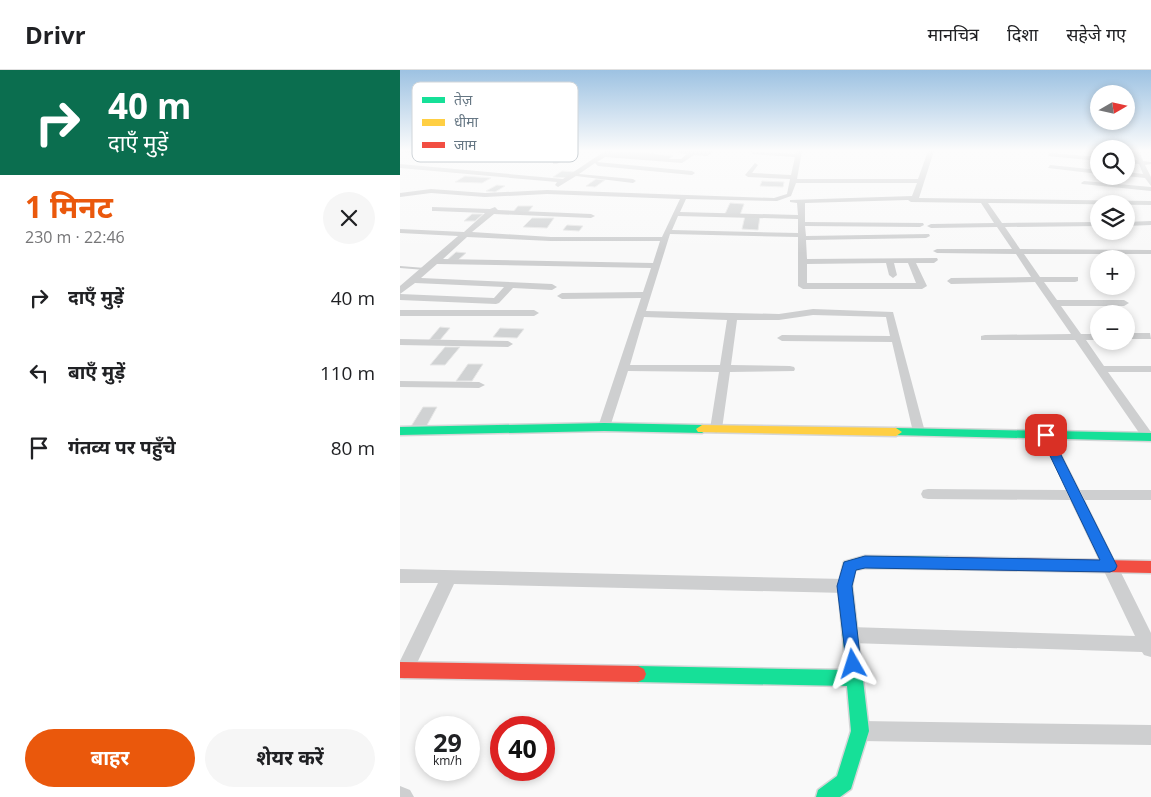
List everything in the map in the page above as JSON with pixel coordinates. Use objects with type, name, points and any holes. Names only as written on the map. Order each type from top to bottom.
[{"type":"street","points":[[547,192],[558,185]]},
{"type":"street","points":[[588,194],[601,185]]},
{"type":"street","points":[[775,200],[789,196],[792,185]]},
{"type":"street","points":[[911,200],[915,198],[920,185]]},
{"type":"street","points":[[1106,185],[1151,189]]},
{"type":"street","points":[[400,190],[411,192],[512,194],[547,192],[800,201],[982,200],[1151,203]]},
{"type":"street","points":[[400,195],[411,192]]},
{"type":"street","points":[[400,290],[512,194]]},
{"type":"street","points":[[604,427],[666,236],[684,198]]},
{"type":"street","points":[[982,200],[1149,437]]},
{"type":"street","points":[[800,201],[803,286],[922,286],[911,260]]},
{"type":"street","points":[[436,209],[591,216]]},
{"type":"street","points":[[677,214],[875,224],[920,224]]},
{"type":"street","points":[[1135,224],[1151,223]]},
{"type":"street","points":[[875,224],[879,237]]},
{"type":"street","points":[[931,226],[1090,224]]},
{"type":"street","points":[[400,231],[464,236],[550,239],[666,236],[926,236]]},
{"type":"street","points":[[802,262],[911,260],[936,255],[1018,251],[1151,252]]},
{"type":"street","points":[[435,260],[656,266]]},
{"type":"street","points":[[888,260],[893,275]]},
{"type":"street","points":[[951,281],[1075,279]]},
{"type":"street","points":[[413,280],[552,287]]},
{"type":"street","points":[[400,297],[496,301],[511,285]]},
{"type":"street","points":[[562,296],[647,295]]},
{"type":"street","points":[[1054,302],[1124,302]]},
{"type":"street","points":[[641,314],[779,317],[813,312],[890,314],[919,432]]},
{"type":"street","points":[[400,313],[534,313]]},
{"type":"street","points":[[716,429],[723,368],[732,316]]},
{"type":"street","points":[[1135,336],[1150,336]]},
{"type":"street","points":[[985,338],[1090,337]]},
{"type":"street","points":[[782,338],[896,339]]},
{"type":"street","points":[[400,342],[508,344]]},
{"type":"street","points":[[623,368],[790,369]]},
{"type":"street","points":[[1100,369],[1151,369]]},
{"type":"street","points":[[400,384],[479,385]]},
{"type":"street","points":[[400,431],[604,427],[1149,437]]},
{"type":"street","points":[[850,635],[1149,648],[1046,435]]},
{"type":"street","points":[[928,494],[1151,495]]},
{"type":"street","points":[[825,797],[844,782],[860,731],[845,586],[849,566],[865,562],[1151,567]]},
{"type":"street","points":[[400,576],[845,586]]},
{"type":"street","points":[[449,577],[403,670],[855,678]]},
{"type":"street","points":[[860,731],[1151,735]]},
{"type":"lane","points":[[400,267],[425,269]]},
{"type":"building","points":[[497,185],[505,186],[495,192],[486,191]]},
{"type":"building","points":[[588,185],[598,185],[595,187],[586,186]]},
{"type":"building","points":[[760,185],[783,185],[783,187]]},
{"type":"building","points":[[730,203],[744,204],[740,215],[725,214]]},
{"type":"building","points":[[518,206],[533,206],[528,212],[513,212]]},
{"type":"building","points":[[472,214],[483,214],[475,221],[464,221]]},
{"type":"building","points":[[745,216],[760,216],[758,230],[742,229]]},
{"type":"building","points":[[532,218],[554,218],[547,228],[523,227]]},
{"type":"building","points":[[567,225],[583,226],[579,231],[563,230]]},
{"type":"building","points":[[456,252],[466,253],[458,260],[447,260]]},
{"type":"building","points":[[440,327],[450,328],[440,340],[429,340]]},
{"type":"building","points":[[500,328],[524,329],[517,338],[493,337]]},
{"type":"building","points":[[445,347],[460,347],[445,365],[430,365]]},
{"type":"building","points":[[468,364],[483,364],[472,381],[456,381]]},
{"type":"building","points":[[423,407],[437,407],[426,427],[410,428]]},
{"type":"traffic: fast","points":[[400,431],[604,427],[702,429]]},
{"type":"traffic: fast","points":[[896,432],[1151,437]]},
{"type":"traffic: fast","points":[[825,797],[844,782],[860,731],[845,586],[849,566],[865,562],[947,563]]},
{"type":"traffic: fast","points":[[638,674],[855,678]]},
{"type":"traffic: slow","points":[[702,429],[896,432]]},
{"type":"traffic: jam","points":[[947,563],[1151,567]]},
{"type":"traffic: jam","points":[[400,670],[638,674]]},
{"type":"route","points":[[853,664],[845,586],[849,566],[865,562],[1110,566],[1046,435]]}]
